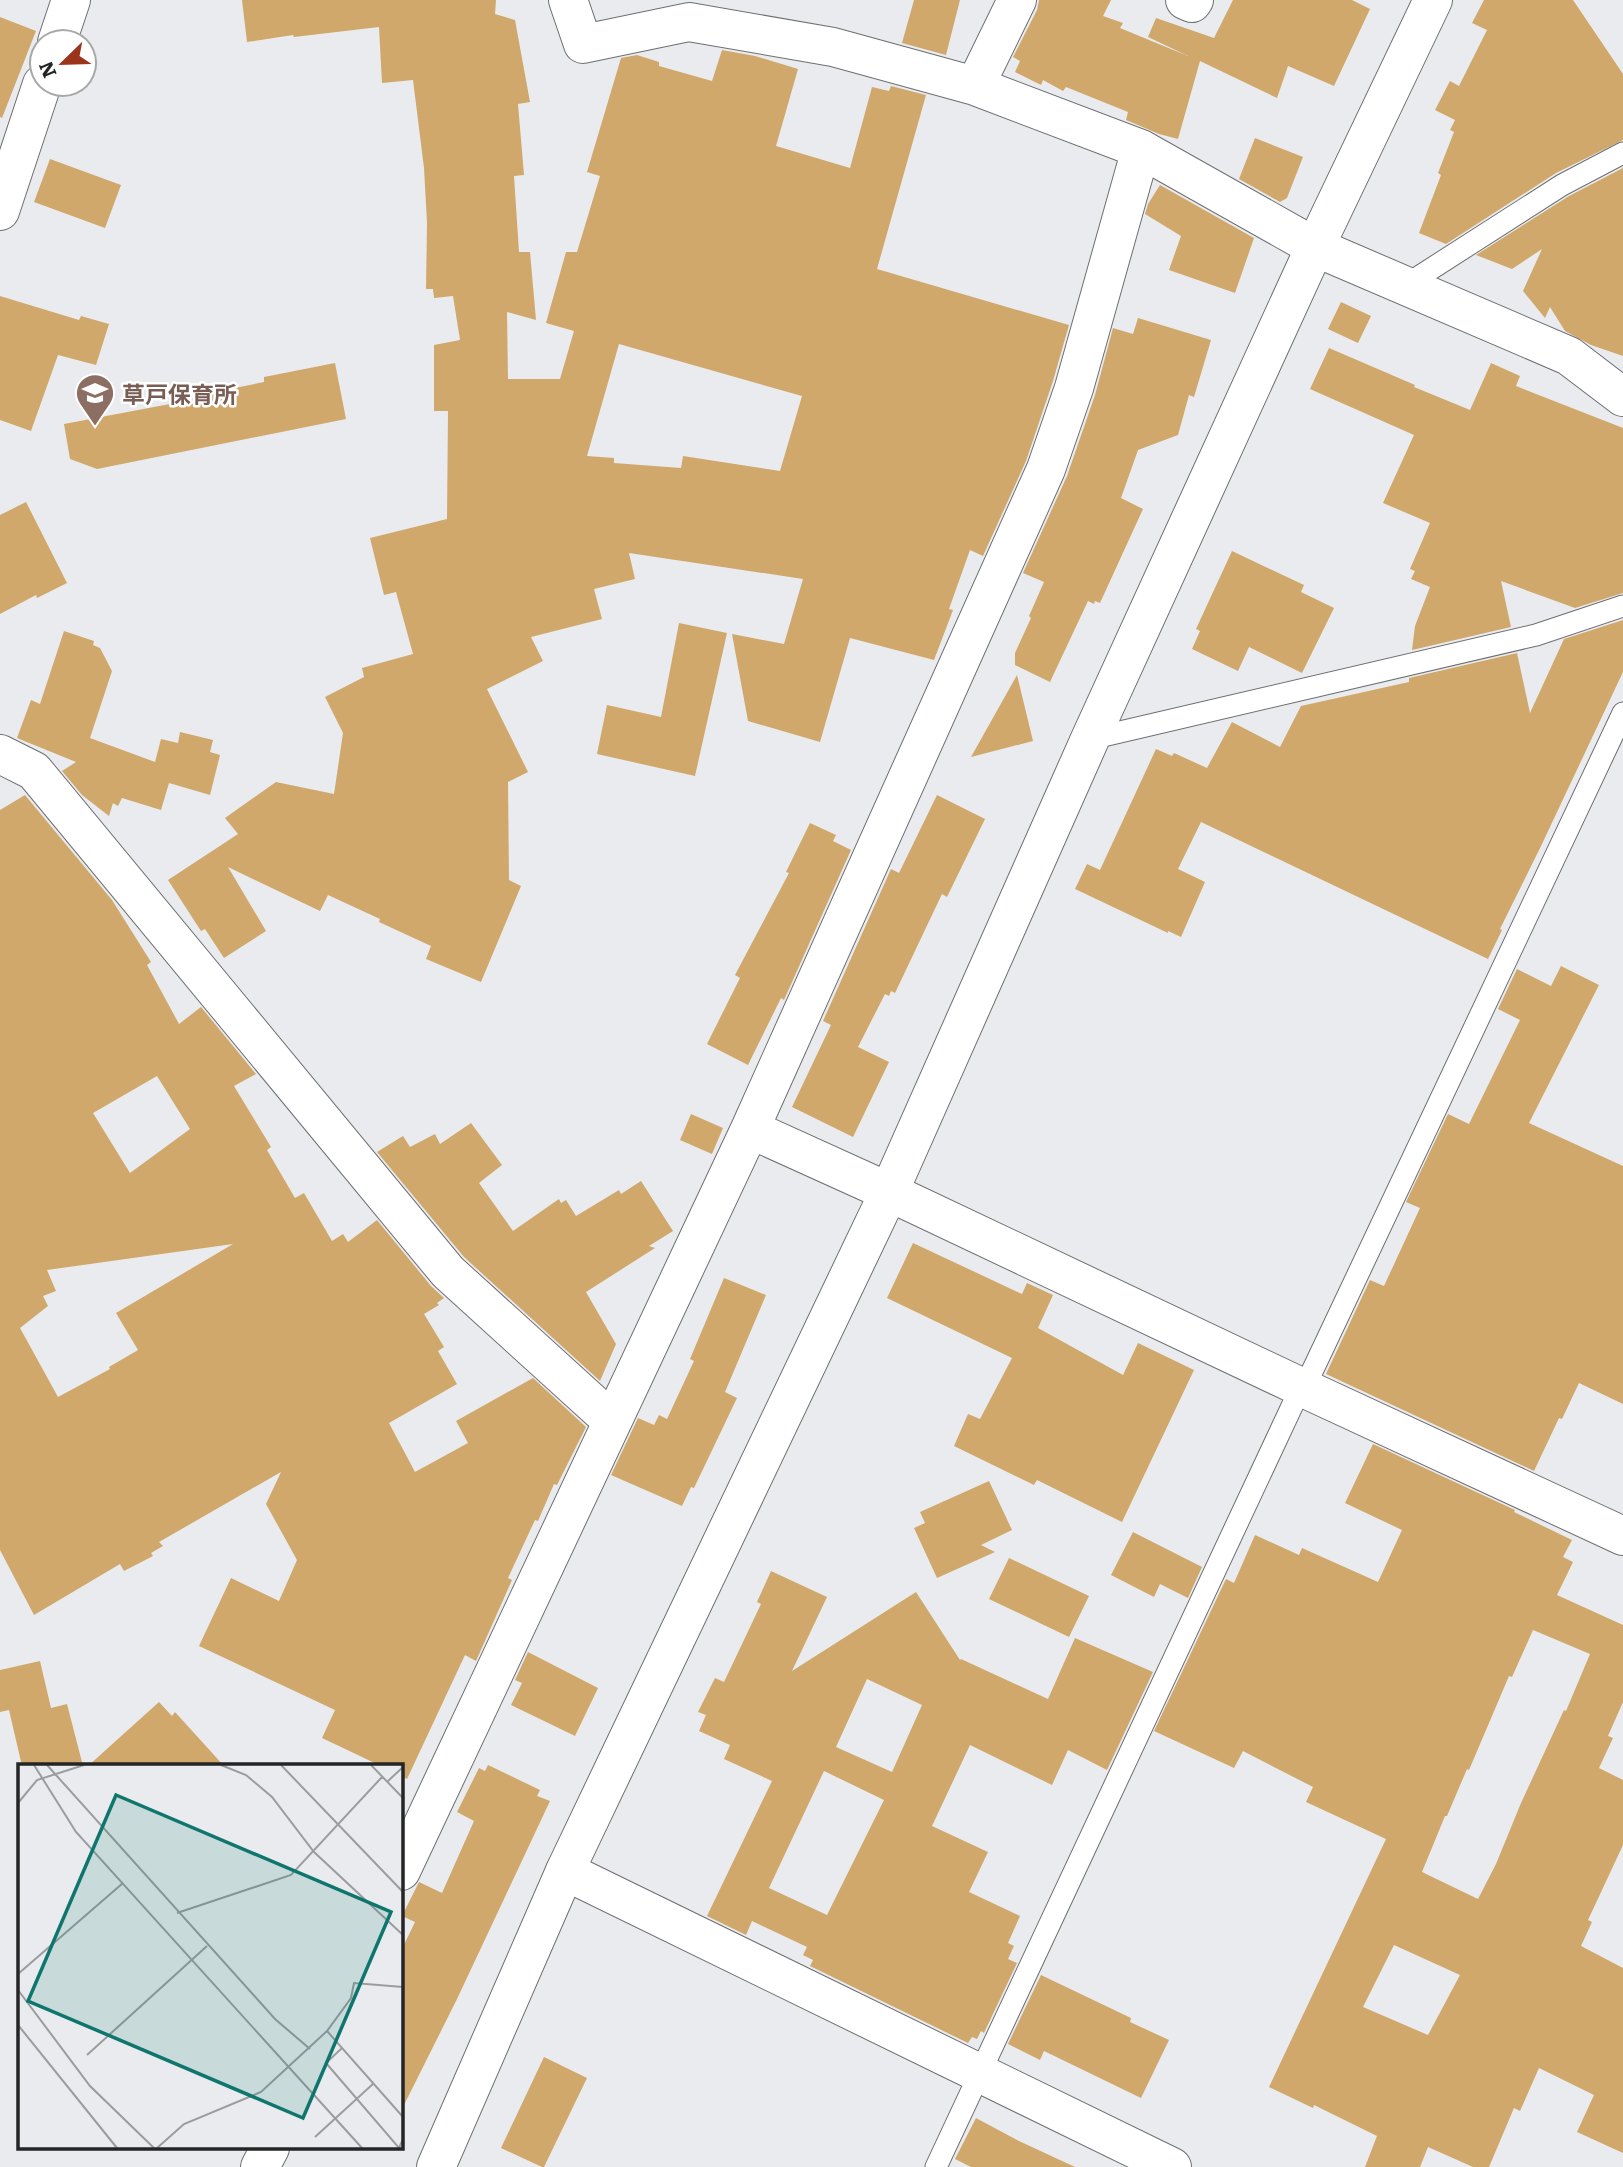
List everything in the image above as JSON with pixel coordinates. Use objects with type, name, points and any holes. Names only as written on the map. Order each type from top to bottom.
[{"type":"street","points":[[62,28],[71,0]]},
{"type":"street","points":[[568,0],[583,44],[689,22],[833,47],[975,86],[1141,149],[1315,247],[1569,356],[1623,397]]},
{"type":"street","points":[[975,86],[1017,0]]},
{"type":"street","points":[[1185,0],[1192,3],[1194,0]]},
{"type":"street","points":[[436,2167],[565,1871],[889,1192],[1090,739],[1315,247],[1433,0]]},
{"type":"street","points":[[0,211],[38,98]]},
{"type":"street","points":[[402,1869],[750,1129],[1046,469],[1074,388],[1141,149]]},
{"type":"street","points":[[0,754],[34,771],[448,1272],[612,1421]]},
{"type":"street","points":[[750,1129],[1623,1536]]},
{"type":"street","points":[[565,1871],[1172,2167]]},
{"type":"street","points":[[260,2167],[269,2150]]},
{"type":"lane","points":[[1406,285],[1562,185],[1623,153]]},
{"type":"lane","points":[[1090,739],[1536,635],[1623,606]]},
{"type":"lane","points":[[936,2167],[1301,1387],[1308,1380],[1623,713]]},
{"type":"building","points":[[242,0],[496,0],[495,14],[515,20],[530,102],[518,104],[524,175],[514,176],[519,252],[530,252],[536,320],[507,312],[508,379],[560,379],[574,331],[546,323],[566,252],[577,252],[600,176],[587,172],[621,58],[637,55],[659,62],[659,66],[712,81],[722,50],[755,56],[798,69],[776,146],[850,168],[872,87],[889,91],[891,86],[926,95],[877,269],[1069,325],[1026,461],[983,556],[970,550],[949,609],[953,610],[934,660],[850,638],[820,742],[748,721],[732,634],[784,644],[803,579],[629,553],[635,579],[594,589],[602,619],[531,637],[543,661],[487,689],[528,772],[508,782],[509,880],[521,886],[481,982],[426,959],[431,946],[328,895],[320,911],[228,867],[266,931],[224,958],[205,929],[201,931],[168,880],[238,834],[225,818],[276,782],[334,794],[343,733],[325,697],[364,677],[362,668],[413,654],[396,592],[384,595],[370,538],[447,519],[448,411],[434,411],[434,345],[460,340],[453,296],[434,298],[433,289],[426,289],[424,168],[413,80],[382,83],[379,27],[247,42]],"holes":[[[619,344],[802,396],[780,471],[683,456],[681,468],[614,463],[614,458],[587,456]]]},
{"type":"building","points":[[914,0],[960,0],[946,55],[902,43]]},
{"type":"building","points":[[1039,0],[1111,0],[1103,16],[1123,23],[1120,28],[1188,56],[1148,37],[1156,18],[1214,38],[1233,0],[1352,0],[1370,9],[1334,86],[1288,66],[1277,98],[1200,61],[1178,139],[1126,120],[1128,112],[1066,87],[1063,91],[1043,80],[1041,85],[1015,72],[1020,61],[1013,57],[1037,10]]},
{"type":"building","points":[[1484,0],[1573,0],[1623,74],[1623,140],[1556,173],[1446,244],[1419,233],[1454,132],[1450,130],[1455,120],[1435,110],[1450,81],[1459,86],[1487,30],[1472,23]]},
{"type":"building","points":[[0,17],[28,28],[28,51],[2,118]]},
{"type":"building","points":[[1255,138],[1303,157],[1287,198],[1280,202],[1239,179]]},
{"type":"building","points":[[50,159],[121,185],[105,228],[34,202]]},
{"type":"building","points":[[1623,168],[1623,356],[1591,345],[1565,331],[1550,307],[1545,318],[1523,291],[1542,249],[1512,269],[1476,255],[1569,196]]},
{"type":"building","points":[[1160,185],[1254,238],[1235,293],[1169,270],[1181,236],[1145,214]]},
{"type":"building","points":[[0,296],[79,320],[81,316],[109,324],[96,365],[58,355],[31,431],[0,420]]},
{"type":"building","points":[[1341,302],[1371,316],[1358,343],[1328,329]]},
{"type":"building","points":[[1138,318],[1211,340],[1194,397],[1189,395],[1178,435],[1138,450],[1121,498],[1143,509],[1100,603],[1088,601],[1050,682],[1015,665],[1015,653],[1044,582],[1023,573],[1067,476],[1095,395],[1113,328],[1133,334]]},
{"type":"building","points":[[1329,348],[1470,410],[1491,363],[1520,376],[1516,386],[1623,428],[1623,593],[1575,608],[1501,581],[1511,627],[1412,650],[1415,626],[1430,587],[1411,579],[1415,571],[1410,569],[1430,523],[1383,503],[1414,435],[1310,389]]},
{"type":"building","points":[[335,363],[346,419],[97,469],[70,459],[64,424],[207,397],[200,395],[264,382],[264,377]]},
{"type":"building","points":[[26,502],[67,583],[37,598],[36,595],[0,614],[0,515]]},
{"type":"building","points":[[1232,551],[1304,585],[1301,592],[1334,608],[1302,673],[1249,647],[1238,671],[1192,649],[1200,631],[1196,629]]},
{"type":"building","points":[[1623,620],[1623,672],[1488,959],[1201,822],[1178,869],[1205,882],[1181,937],[1075,889],[1087,864],[1100,870],[1156,749],[1172,756],[1174,753],[1207,768],[1232,722],[1280,747],[1301,706],[1409,682],[1409,678],[1517,653],[1530,713],[1564,639]]},
{"type":"building","points":[[679,623],[727,633],[695,776],[597,754],[607,705],[661,717]]},
{"type":"building","points":[[64,631],[94,641],[93,645],[100,648],[112,671],[90,738],[155,762],[161,739],[178,743],[180,732],[213,740],[210,752],[220,755],[210,795],[169,783],[161,810],[122,798],[118,806],[113,803],[109,816],[82,795],[62,771],[76,762],[17,738],[31,700],[40,704]]},
{"type":"building","points":[[1017,675],[1033,741],[971,757]]},
{"type":"building","points":[[25,795],[112,900],[151,962],[147,965],[179,1024],[201,1007],[256,1074],[234,1086],[271,1147],[267,1150],[295,1198],[304,1193],[332,1241],[343,1234],[348,1242],[377,1220],[444,1298],[437,1303],[439,1305],[424,1314],[444,1347],[438,1351],[457,1384],[389,1423],[415,1472],[468,1443],[456,1421],[533,1378],[586,1427],[557,1485],[554,1484],[538,1521],[535,1520],[508,1578],[512,1580],[476,1661],[465,1655],[407,1779],[402,1776],[402,1764],[377,1764],[322,1738],[335,1710],[199,1646],[231,1578],[279,1601],[297,1560],[266,1504],[281,1472],[159,1542],[163,1546],[151,1553],[153,1556],[124,1571],[120,1564],[34,1615],[0,1550],[0,810]],"holes":[[[157,1076],[190,1129],[130,1173],[93,1113]],[[233,1244],[116,1313],[138,1350],[109,1367],[110,1369],[58,1397],[20,1328],[48,1306],[43,1296],[56,1291],[47,1270]]]},
{"type":"building","points":[[937,795],[985,819],[947,897],[942,894],[895,993],[891,991],[889,996],[885,994],[858,1047],[889,1062],[853,1137],[792,1107],[831,1025],[823,1021],[891,869],[899,873]]},
{"type":"building","points":[[810,823],[836,835],[833,841],[851,850],[784,1000],[781,998],[748,1065],[707,1044],[740,978],[735,975],[789,873],[786,872]]},
{"type":"building","points":[[1561,966],[1599,985],[1529,1123],[1623,1166],[1623,1404],[1579,1383],[1534,1471],[1326,1374],[1370,1280],[1384,1286],[1420,1208],[1406,1202],[1448,1114],[1469,1124],[1520,1020],[1498,1009],[1517,969],[1551,986]]},
{"type":"building","points":[[691,1114],[723,1128],[712,1154],[680,1140]]},
{"type":"building","points":[[471,1123],[502,1165],[479,1183],[513,1231],[559,1199],[561,1203],[566,1200],[576,1216],[619,1190],[621,1194],[641,1181],[673,1231],[649,1246],[655,1248],[586,1292],[616,1344],[600,1381],[464,1257],[377,1152],[403,1136],[410,1147],[435,1134],[440,1144]]},
{"type":"building","points":[[913,1243],[1022,1294],[1027,1283],[1053,1295],[1038,1328],[1123,1375],[1138,1343],[1194,1370],[1122,1522],[1037,1480],[1034,1485],[954,1446],[968,1414],[980,1419],[1012,1358],[887,1298]]},
{"type":"building","points":[[724,1278],[766,1295],[725,1392],[737,1398],[694,1488],[691,1487],[682,1506],[611,1475],[638,1418],[654,1425],[659,1415],[667,1419],[694,1361],[690,1359]]},
{"type":"building","points":[[1373,1444],[1515,1510],[1514,1512],[1572,1540],[1563,1557],[1573,1562],[1557,1595],[1623,1625],[1623,1702],[1608,1736],[1613,1738],[1599,1768],[1623,1780],[1623,1845],[1588,1920],[1592,1922],[1581,1946],[1623,1968],[1623,2153],[1577,2132],[1594,2095],[1539,2068],[1520,2111],[1514,2108],[1489,2167],[1473,2167],[1428,2147],[1420,2167],[1365,2167],[1377,2136],[1314,2105],[1313,2108],[1269,2087],[1386,1839],[1306,1802],[1313,1787],[1243,1751],[1234,1768],[1154,1731],[1226,1579],[1234,1583],[1255,1535],[1299,1555],[1302,1548],[1378,1582],[1402,1530],[1345,1503]],"holes":[[[1533,1630],[1590,1654],[1478,1899],[1422,1872],[1509,1676],[1512,1677]],[[1394,1945],[1460,1975],[1428,2035],[1363,2007]]]},
{"type":"building","points":[[989,1481],[1012,1530],[981,1545],[995,1552],[937,1578],[914,1528],[925,1523],[920,1512]]},
{"type":"building","points":[[1133,1532],[1202,1567],[1188,1598],[1160,1584],[1154,1597],[1111,1575]]},
{"type":"building","points":[[1009,1558],[1089,1596],[1069,1637],[989,1599]]},
{"type":"building","points":[[771,1571],[827,1597],[792,1671],[916,1592],[960,1660],[1048,1699],[1075,1638],[1153,1672],[1107,1770],[1068,1750],[1052,1785],[970,1745],[932,1826],[988,1852],[969,1892],[1020,1916],[1008,1943],[1014,1946],[1008,1959],[1017,1963],[984,2033],[981,2031],[977,2039],[972,2037],[968,2043],[810,1966],[813,1960],[803,1955],[807,1947],[752,1921],[746,1935],[707,1916],[772,1781],[724,1759],[730,1745],[699,1731],[706,1715],[698,1712],[715,1678],[724,1682],[761,1604],[757,1602]],"holes":[[[867,1679],[922,1705],[892,1772],[836,1747]],[[824,1771],[884,1800],[827,1915],[769,1888]]]},
{"type":"building","points":[[528,1652],[598,1688],[575,1736],[511,1705],[522,1683],[515,1680]]},
{"type":"building","points":[[40,1661],[51,1708],[67,1704],[82,1764],[22,1764],[9,1710],[0,1712],[0,1670]]},
{"type":"building","points":[[159,1702],[172,1716],[175,1712],[222,1764],[90,1764]]},
{"type":"building","points":[[488,1765],[540,1790],[537,1796],[550,1801],[402,2109],[402,1949],[415,1922],[402,1916],[419,1882],[442,1893],[474,1821],[457,1812],[479,1768],[485,1771]]},
{"type":"building","points":[[1041,1975],[1131,2018],[1130,2022],[1169,2040],[1141,2098],[1044,2051],[1040,2060],[1008,2044]]},
{"type":"building","points":[[544,2057],[587,2078],[542,2167],[501,2148]]},
{"type":"building","points":[[976,2118],[1075,2167],[971,2167],[955,2159]]},
{"type":"place","name":"草戸保育所","points":[[95,427]]}]
